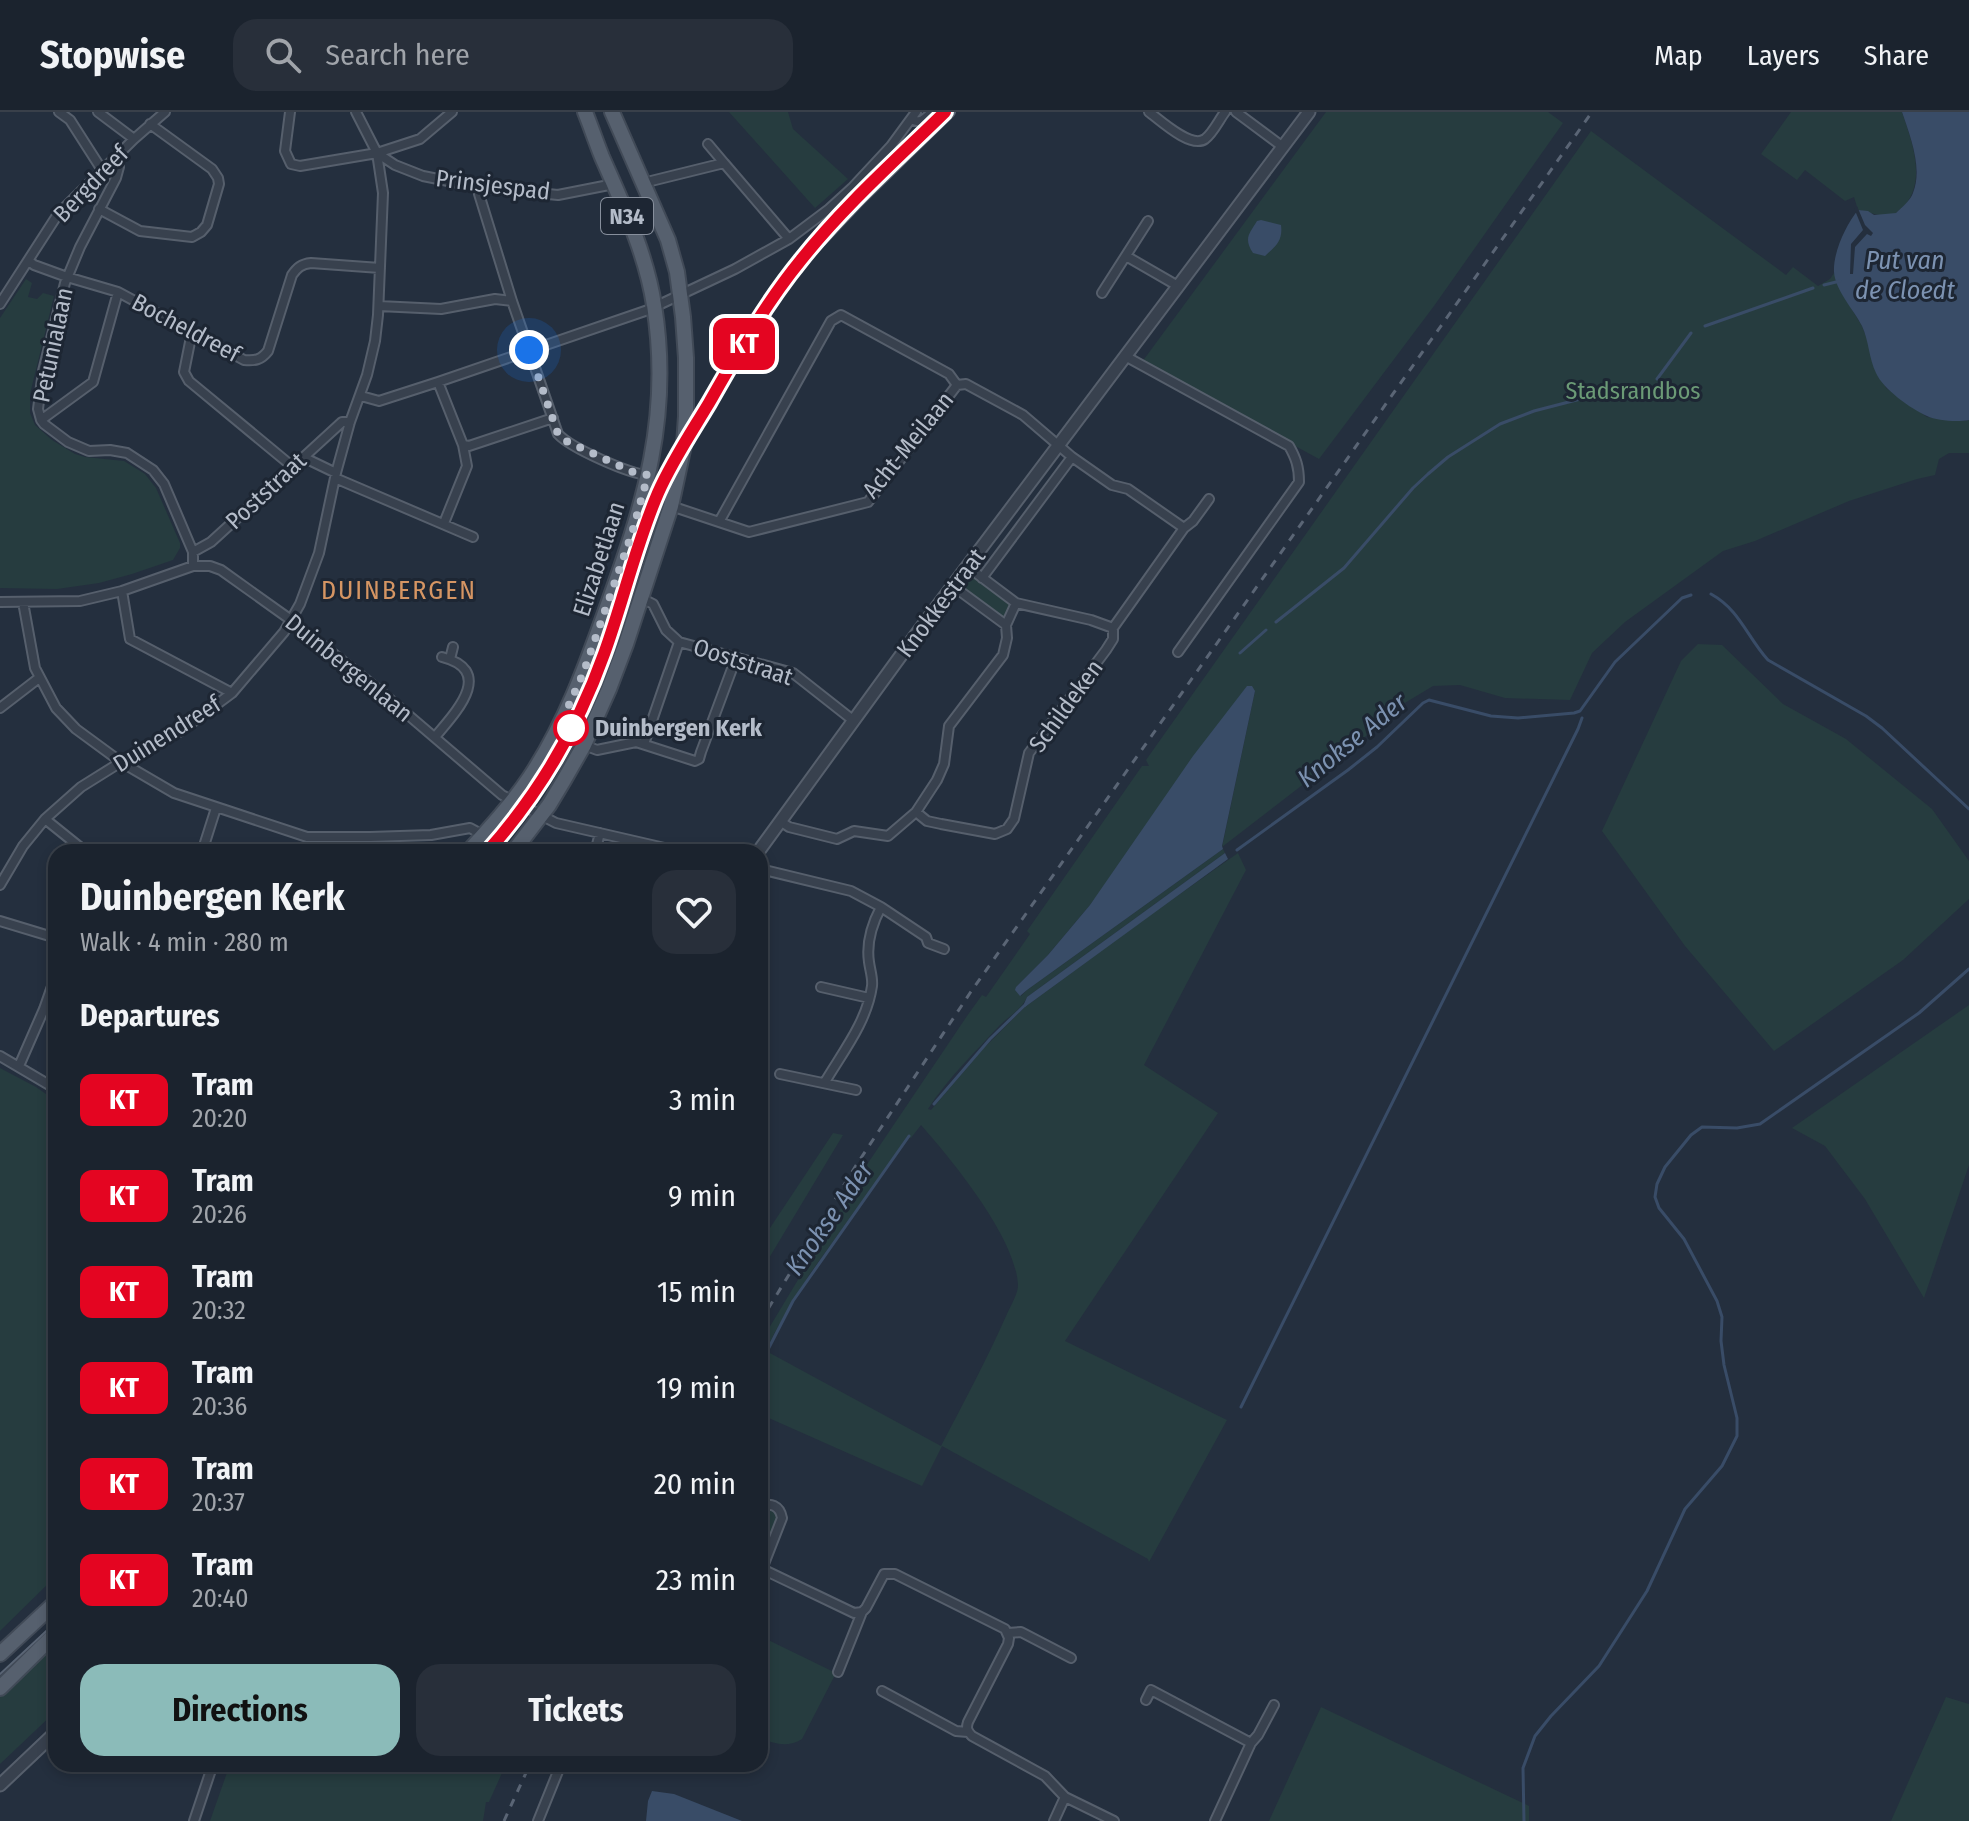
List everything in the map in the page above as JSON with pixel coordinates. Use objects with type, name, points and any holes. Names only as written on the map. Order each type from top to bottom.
[{"type":"main road","name":"Elizabetlaan","points":[[475,844],[530,777],[569,708],[632,533],[657,429],[659,355],[655,307],[642,255],[585,112]]},
{"type":"main road","name":"N34","points":[[519,844],[542,815],[584,745],[609,689],[679,477],[686,416],[681,295],[672,251],[612,112]]},
{"type":"main road","points":[[0,1654],[48,1609]]},
{"type":"main road","points":[[0,1688],[48,1641]]},
{"type":"street","points":[[98,112],[134,139]]},
{"type":"street","name":"Bergdreef","points":[[0,304],[58,214],[165,112]]},
{"type":"street","points":[[290,112],[285,151],[291,164],[300,166],[377,153],[420,139],[452,112]]},
{"type":"street","name":"Duinendreef","points":[[0,885],[23,846],[45,819],[81,787],[181,731],[232,693],[291,620],[300,604],[319,553],[350,422],[361,396],[375,341],[379,306],[383,193],[377,153],[356,112]]},
{"type":"street","points":[[913,116],[915,122],[920,122],[932,112]]},
{"type":"street","points":[[821,241],[950,112]]},
{"type":"street","points":[[1149,112],[1186,139],[1195,142],[1203,141],[1208,136],[1225,112]]},
{"type":"street","points":[[1236,112],[1283,147]]},
{"type":"street","name":"Knokkestraat","points":[[764,844],[1057,446],[1309,112]]},
{"type":"street","points":[[63,113],[102,170]]},
{"type":"street","points":[[361,396],[379,401],[438,382],[655,307],[735,269],[789,239],[829,209],[875,164],[913,116]]},
{"type":"street","points":[[99,209],[140,231],[192,237],[207,225],[218,178],[212,169],[150,124]]},
{"type":"street","points":[[708,144],[789,239]]},
{"type":"street","name":"Prinsjespad","points":[[377,153],[395,165],[423,176],[478,187],[558,195],[614,184]]},
{"type":"street","name":"Petunialaan","points":[[115,159],[119,167],[116,178],[67,277],[43,371],[38,409],[41,420],[68,442],[89,451],[127,453],[147,464],[164,484],[193,552]]},
{"type":"street","points":[[643,183],[724,163]]},
{"type":"street","points":[[478,187],[512,301],[558,434],[564,440],[633,472],[648,475]]},
{"type":"street","points":[[829,209],[842,220]]},
{"type":"street","points":[[1102,293],[1148,221]]},
{"type":"street","points":[[1126,256],[1178,286]]},
{"type":"street","name":"Bocheldreef","points":[[29,261],[67,277],[118,292],[244,360],[255,361],[268,351],[292,275],[297,269],[311,263],[380,268]]},
{"type":"street","points":[[41,420],[93,382],[118,292]]},
{"type":"street","points":[[379,306],[441,309],[495,299],[512,301]]},
{"type":"street","name":"Acht-Meilaan","points":[[719,522],[836,316],[844,316],[949,374],[957,385]]},
{"type":"street","points":[[192,332],[184,372],[189,381],[293,467]]},
{"type":"street","points":[[1125,356],[1289,446],[1299,468],[1299,482],[1178,652]]},
{"type":"street","points":[[438,382],[463,445],[467,466],[444,523]]},
{"type":"street","name":"Acht-Meilaan","points":[[671,506],[749,532],[868,502],[957,385],[966,384],[1023,415],[1057,446]]},
{"type":"street","points":[[463,445],[469,446],[553,418]]},
{"type":"street","name":"Poststraat","points":[[193,552],[211,542],[342,422],[350,422]]},
{"type":"street","points":[[1057,446],[1112,485],[1128,489],[1184,528]]},
{"type":"street","points":[[305,456],[336,475],[473,537]]},
{"type":"street","name":"Knokkestraat","points":[[982,578],[1072,457]]},
{"type":"street","name":"Schildeken","points":[[916,812],[927,821],[941,824],[995,834],[1007,829],[1014,819],[1029,753],[1106,650],[1113,639],[1113,628],[1184,528],[1209,499]]},
{"type":"street","points":[[0,602],[80,601],[122,591],[193,566],[193,552]]},
{"type":"street","name":"Duinbergenlaan","points":[[193,566],[210,566],[221,570],[291,620],[502,795],[556,823],[647,844]]},
{"type":"street","name":"Schildeken","points":[[968,567],[1016,603],[1113,628]]},
{"type":"street","points":[[953,586],[1006,625]]},
{"type":"street","points":[[122,591],[130,639],[232,693]]},
{"type":"street","name":"Ooststraat","points":[[641,598],[653,604],[666,630],[679,642],[793,673],[854,721]]},
{"type":"street","points":[[23,602],[39,678],[56,708],[76,729],[121,762],[174,793],[307,837],[431,835],[470,828],[483,835]]},
{"type":"street","points":[[780,821],[789,827],[837,839],[854,831],[888,836],[916,812],[944,764],[949,726],[1003,655],[1006,625],[1016,603]]},
{"type":"street","points":[[644,744],[679,642]]},
{"type":"street","points":[[435,737],[469,690],[467,673],[446,658],[453,647]]},
{"type":"street","points":[[584,745],[597,750],[636,742],[695,761],[699,759],[736,658]]},
{"type":"street","points":[[0,708],[39,678]]},
{"type":"street","points":[[205,844],[216,808]]},
{"type":"street","points":[[45,819],[76,844]]},
{"type":"street","points":[[597,844],[600,833]]},
{"type":"street","points":[[768,871],[851,891],[926,937],[928,943],[944,949]]},
{"type":"street","points":[[825,1082],[861,1022],[869,998],[873,983],[868,957],[869,938],[881,907]]},
{"type":"street","points":[[0,921],[48,936]]},
{"type":"street","points":[[821,987],[869,998]]},
{"type":"street","points":[[19,1066],[48,998]]},
{"type":"street","points":[[0,1056],[48,1084]]},
{"type":"street","points":[[780,1074],[856,1090]]},
{"type":"street","points":[[768,1504],[776,1506],[782,1518],[768,1551]]},
{"type":"street","points":[[768,1571],[849,1611],[862,1612]]},
{"type":"street","points":[[838,1672],[862,1612],[884,1574],[895,1574],[1008,1633],[1021,1632],[1071,1658]]},
{"type":"street","points":[[1008,1633],[1008,1644],[968,1722],[968,1732],[1045,1776],[1065,1797],[1098,1818],[1114,1821]]},
{"type":"street","points":[[1146,1700],[1151,1690],[1251,1743]]},
{"type":"street","points":[[882,1691],[956,1731],[968,1732]]},
{"type":"street","points":[[1215,1821],[1251,1743],[1274,1705]]},
{"type":"street","points":[[0,1785],[48,1740]]},
{"type":"street","points":[[194,1821],[210,1772]]},
{"type":"street","points":[[538,1821],[558,1772]]},
{"type":"street","points":[[1054,1821],[1065,1797]]},
{"type":"green space","points":[[729,112],[788,112],[793,129],[848,179],[815,208]]},
{"type":"green space","points":[[1326,112],[1548,112],[1563,123],[1434,306],[1319,459],[1142,362]]},
{"type":"green space","points":[[1791,112],[1902,112],[1913,146],[1916,171],[1912,195],[1905,205],[1896,213],[1886,215],[1858,210],[1854,197],[1845,201],[1805,170],[1797,180],[1761,154]]},
{"type":"green space","name":"Stadsrandbos","points":[[1591,131],[1786,275],[1793,267],[1818,286],[1834,273],[1862,326],[1886,388],[1927,417],[1969,420],[1969,453],[1949,453],[1939,459],[1935,475],[1849,501],[1755,541],[1723,551],[1625,622],[1592,653],[1570,700],[1505,698],[1460,685],[1433,686],[1403,704],[1222,847],[1255,691],[1090,905],[1016,987],[1021,996],[1223,849],[1225,853],[1027,997],[1019,1009],[962,1066],[928,1109],[931,1110],[983,1049],[1025,1007],[1238,853],[1246,870],[1144,1065],[1218,1113],[1065,1341],[1227,1420],[1149,1562],[942,1446],[922,1486],[768,1418],[768,1352],[941,1446],[1014,1300],[1018,1285],[1015,1266],[995,1223],[965,1179],[921,1125],[911,1138],[908,1137],[809,1275],[768,1346],[768,1330],[870,1160],[967,1016],[982,995],[986,997],[1030,934],[1027,931],[1142,766],[1149,766],[1146,760]]},
{"type":"green space","points":[[26,279],[32,283],[28,297],[37,299],[43,293],[54,296],[30,394],[30,413],[35,425],[75,454],[124,461],[145,474],[156,488],[180,543],[173,560],[99,583],[57,589],[0,588],[0,318]]},
{"type":"green space","points":[[968,576],[1010,604],[1003,617],[963,589],[962,583]]},
{"type":"green space","points":[[1698,644],[1722,645],[1783,704],[1846,739],[1932,809],[1969,861],[1969,899],[1903,960],[1774,1051],[1685,946],[1602,831],[1681,661]]},
{"type":"green space","points":[[1969,1005],[1969,1165],[1924,1298],[1865,1199],[1825,1146],[1792,1128]]},
{"type":"green space","points":[[0,1068],[48,1095],[48,1584],[0,1631]]},
{"type":"green space","points":[[833,1133],[843,1135],[768,1260],[768,1231]]},
{"type":"green space","points":[[768,1510],[776,1512],[777,1520],[768,1540]]},
{"type":"green space","points":[[768,1640],[836,1673],[802,1739],[786,1744],[768,1740]]},
{"type":"green space","points":[[48,1650],[48,1719],[0,1764],[0,1695]]},
{"type":"green space","points":[[1946,1697],[1969,1704],[1969,1821],[1891,1821]]},
{"type":"green space","points":[[1321,1707],[1529,1806],[1529,1821],[1269,1821]]},
{"type":"green space","points":[[227,1772],[502,1772],[489,1802],[486,1802],[483,1821],[210,1821]]},
{"type":"water","name":"Put van de Cloedt","points":[[1902,112],[1969,112],[1969,420],[1948,421],[1927,416],[1891,392],[1874,368],[1862,326],[1835,279],[1834,264],[1838,248],[1858,210],[1874,215],[1896,213],[1913,193],[1916,163]]},
{"type":"water","points":[[1261,220],[1281,225],[1280,239],[1265,256],[1253,253],[1248,243],[1250,232]]},
{"type":"water","points":[[1247,686],[1252,686],[1255,691],[1223,849],[1020,996],[1016,987],[1090,905],[1193,756]]},
{"type":"water","points":[[1225,853],[1228,859],[1025,1007],[1027,997]]},
{"type":"water","points":[[652,1791],[674,1794],[742,1821],[646,1821]]},
{"type":"pier","points":[[1857,206],[1865,225],[1873,233],[1871,236],[1867,234],[1855,247],[1853,274],[1850,274],[1851,244],[1863,230],[1854,208]]},
{"type":"waterway","points":[[1824,285],[1840,281]]},
{"type":"waterway","points":[[1705,326],[1813,288]]},
{"type":"waterway","points":[[1657,379],[1691,333]]},
{"type":"waterway","points":[[1276,622],[1344,568],[1428,474],[1448,457],[1500,424],[1534,411],[1592,396],[1644,400],[1650,390]]},
{"type":"waterway","name":"Knokse Ader","points":[[1711,594],[1736,616],[1768,660],[1866,716],[1969,809]]},
{"type":"waterway","name":"Knokse Ader","points":[[1237,850],[1348,770],[1429,700],[1491,716],[1518,718],[1580,711],[1615,662],[1682,598],[1691,595]]},
{"type":"waterway","points":[[1240,653],[1266,630]]},
{"type":"waterway","points":[[1241,1407],[1582,718]]},
{"type":"waterway","points":[[1524,1821],[1523,1768],[1535,1736],[1599,1666],[1647,1591],[1685,1509],[1722,1466],[1737,1436],[1737,1418],[1724,1365],[1722,1317],[1717,1301],[1684,1239],[1659,1208],[1655,1197],[1665,1167],[1691,1135],[1702,1127],[1737,1128],[1760,1124],[1919,1013],[1969,969]]},
{"type":"waterway","name":"Knokse Ader","points":[[934,1104],[990,1039],[1026,1004]]},
{"type":"waterway","name":"Knokse Ader","points":[[768,1349],[793,1301],[909,1136]]},
{"type":"tram line","name":"KT","points":[[494,844],[533,794],[580,712],[604,654],[656,497],[771,300],[819,238],[945,112]]},
{"type":"tram line","points":[[502,844],[543,791],[582,724],[602,677],[670,484],[765,322],[796,277],[842,223],[955,112]]},
{"type":"tram line","points":[[0,1674],[48,1629]]},
{"type":"railway","points":[[768,1309],[855,1167],[970,993],[1592,112]]},
{"type":"railway","points":[[504,1821],[526,1772]]},
{"type":"place","name":"Duinbergen Kerk","points":[[571,728]]},
{"type":"district","name":"DUINBERGEN","points":[[399,590]]},
{"type":"route","points":[[529,350],[558,434],[574,446],[633,472],[648,475],[611,596],[583,674],[559,727],[571,728]]}]
